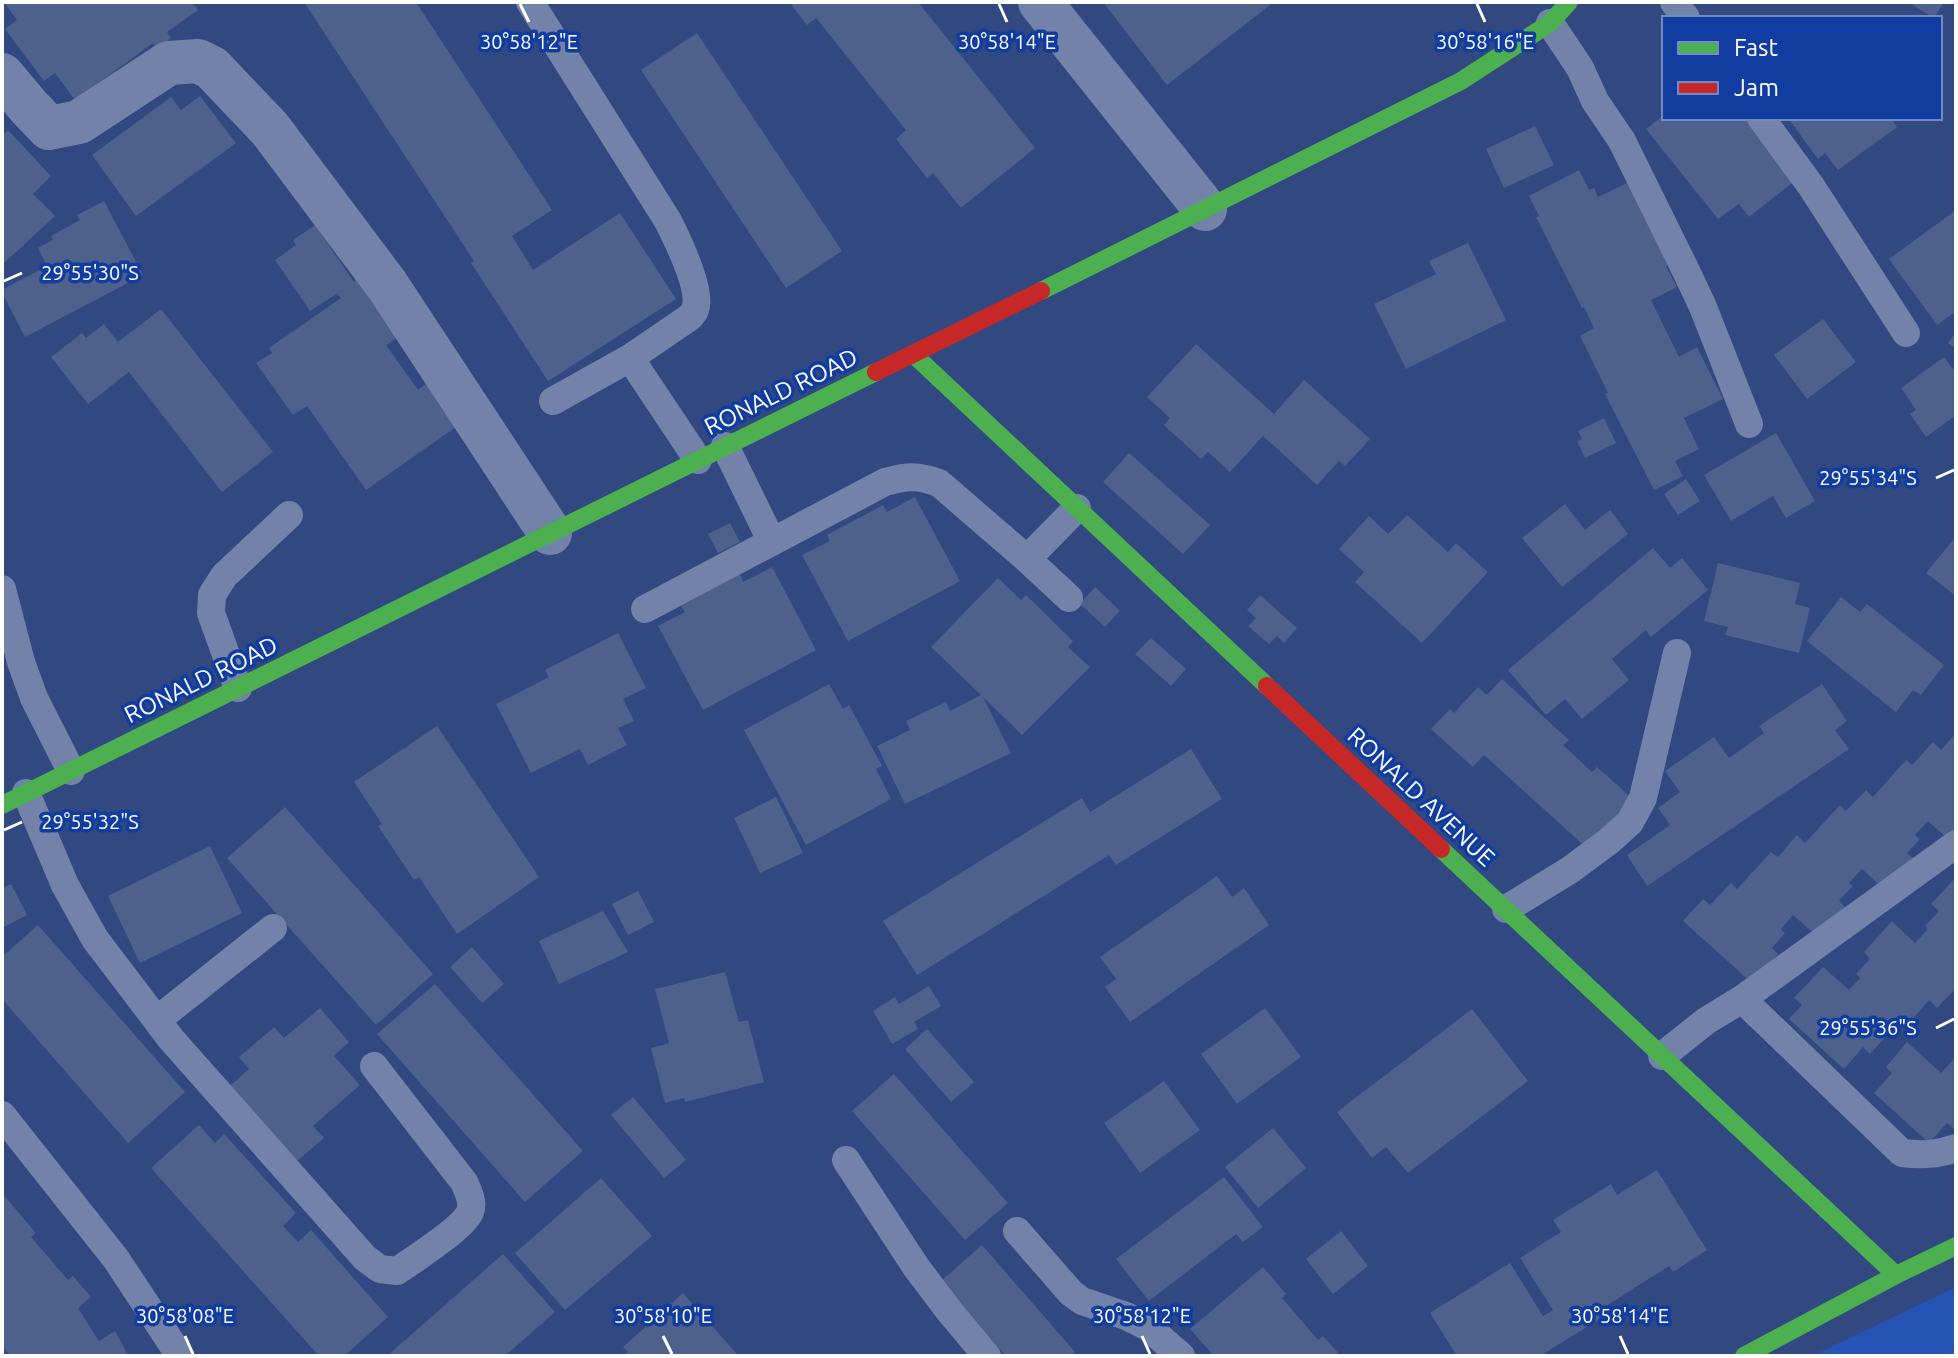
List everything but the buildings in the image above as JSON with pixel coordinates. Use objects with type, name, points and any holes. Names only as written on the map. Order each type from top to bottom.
[{"type":"street","points":[[1040,2],[1205,209]]},
{"type":"street","name":"RONALD ROAD","points":[[14,799],[1461,81],[1559,12]]},
{"type":"street","points":[[2,75],[49,128],[79,122],[169,63],[198,61],[212,68],[270,129],[387,285],[550,533]]},
{"type":"street","name":"RONALD AVENUE","points":[[913,354],[1896,1275]]},
{"type":"street","points":[[1744,1356],[1956,1246]]},
{"type":"lane","points":[[530,2],[668,221],[680,245],[697,297],[696,309],[690,317],[630,358],[553,401]]},
{"type":"lane","points":[[1559,12],[1595,101],[1622,141],[1703,307],[1749,424]]},
{"type":"lane","points":[[1762,120],[1811,186],[1906,333]]},
{"type":"lane","points":[[630,358],[698,460]]},
{"type":"lane","points":[[725,446],[772,542]]},
{"type":"lane","points":[[645,609],[885,482],[907,476],[925,477],[939,483],[1069,598]]},
{"type":"lane","points":[[1027,559],[1077,508]]},
{"type":"lane","points":[[238,688],[211,613],[212,595],[224,576],[289,515]]},
{"type":"lane","points":[[2,589],[34,698],[71,771]]},
{"type":"lane","points":[[1506,909],[1570,870],[1630,822],[1643,798],[1677,653]]},
{"type":"lane","points":[[14,799],[95,939],[171,1039],[365,1258],[380,1269],[397,1271],[460,1224],[470,1211],[471,1197],[464,1182],[374,1066]]},
{"type":"lane","points":[[1662,1056],[1706,1021],[1742,999],[1956,844]]},
{"type":"lane","points":[[157,1020],[273,928]]},
{"type":"lane","points":[[1742,999],[1902,1153],[1923,1155],[1956,1148]]},
{"type":"lane","points":[[2,1115],[116,1259],[180,1356]]},
{"type":"lane","points":[[846,1160],[916,1267],[987,1356]]},
{"type":"lane","points":[[1017,1231],[1071,1293],[1082,1301],[1148,1327],[1181,1356]]},
{"type":"shaded area","points":[[1956,1287],[1956,1356],[1812,1356]]},
{"type":"traffic: fast","points":[[1041,291],[1461,81],[1550,23],[1569,2]]},
{"type":"traffic: fast","points":[[913,354],[1267,686]]},
{"type":"traffic: fast","points":[[2,805],[876,372]]},
{"type":"traffic: fast","points":[[1441,849],[1896,1275]]},
{"type":"traffic: fast","points":[[1744,1356],[1956,1246]]},
{"type":"traffic: jam","points":[[876,372],[1041,291]]},
{"type":"traffic: jam","points":[[1267,686],[1441,849]]}]
